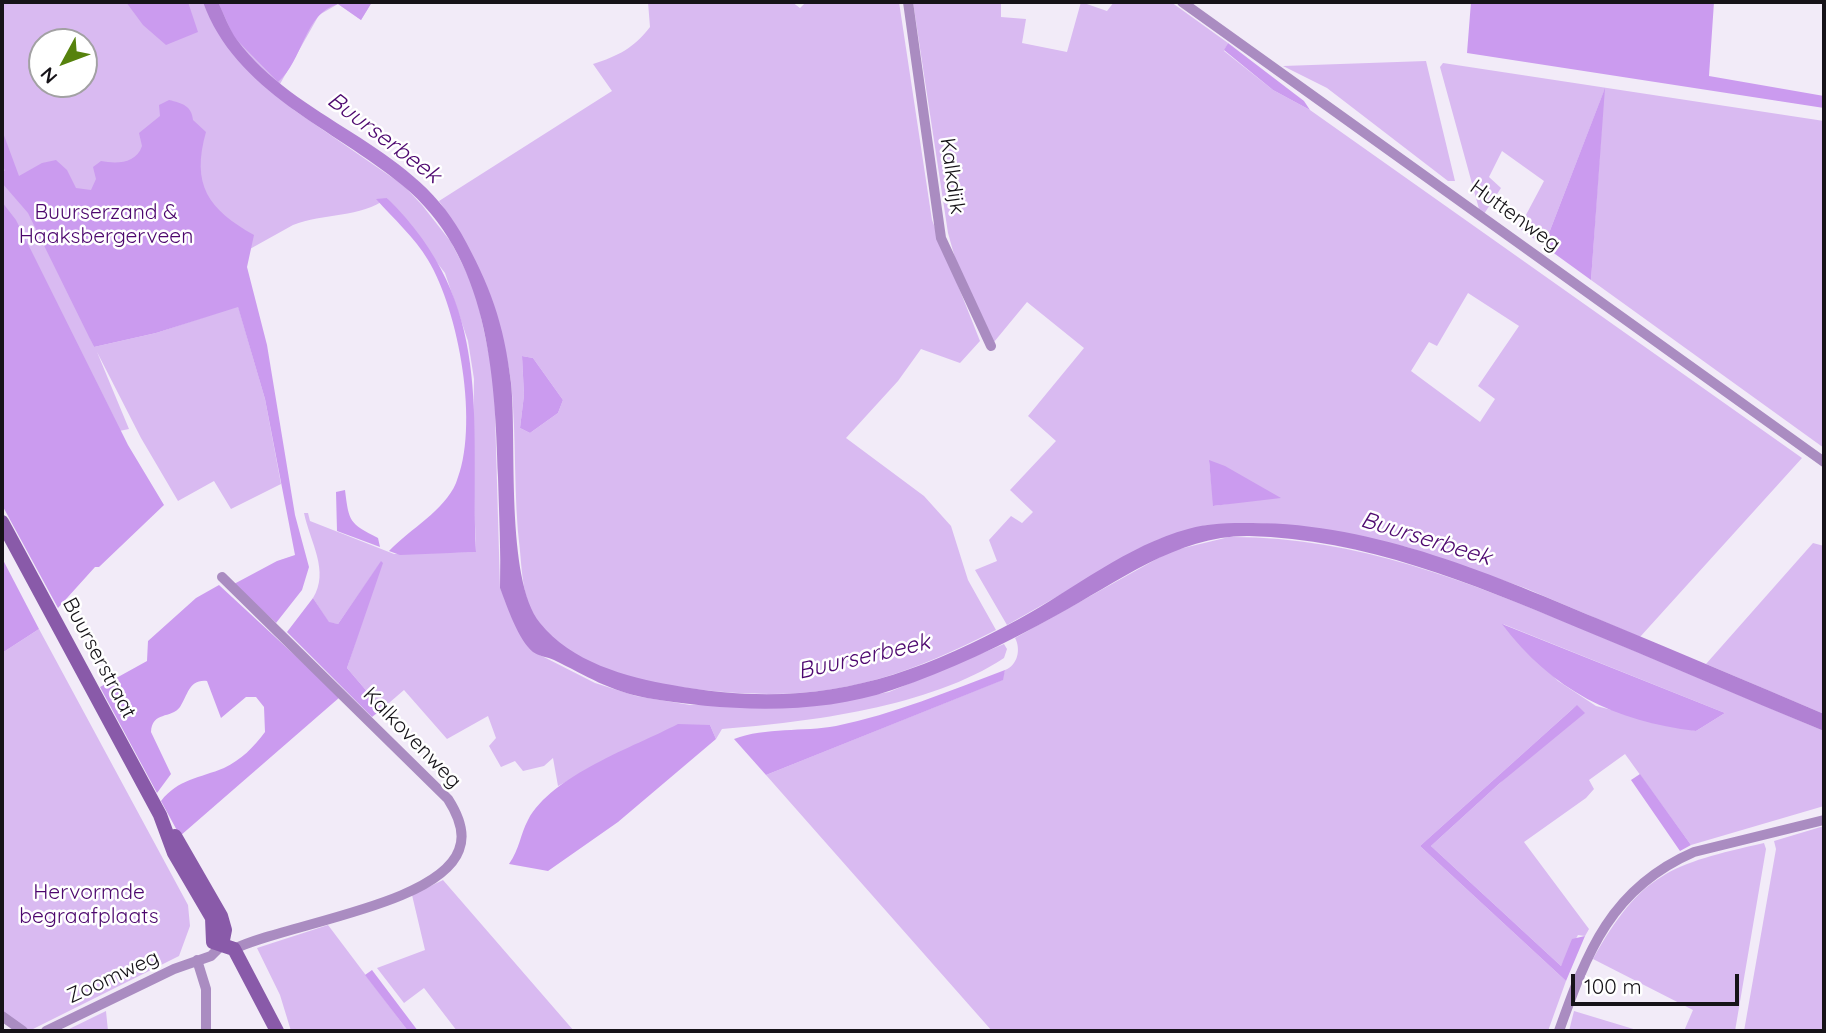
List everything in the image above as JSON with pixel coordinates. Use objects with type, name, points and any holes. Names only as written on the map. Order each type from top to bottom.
[{"type":"main road","name":"Buurserstraat","points":[[2,522],[160,815],[174,853],[212,918],[223,945],[277,1031]]},
{"type":"street","name":"Kalkdijk","points":[[908,2],[941,238],[991,346]]},
{"type":"street","name":"Huttenweg","points":[[1182,2],[1824,462]]},
{"type":"street","name":"Kalkovenweg","points":[[222,577],[448,799],[461,830],[460,848],[453,860],[427,881],[359,910],[223,945]]},
{"type":"street","points":[[1559,1031],[1592,945],[1632,891],[1675,860],[1694,852],[1824,820]]},
{"type":"street","name":"Zoomweg","points":[[46,1031],[197,960],[223,945]]},
{"type":"street","points":[[197,960],[206,989],[206,1031]]},
{"type":"street","points":[[2,1016],[23,1031]]},
{"type":"green space","name":"Buurserzand & Haaksbergerveen","points":[[2,2],[372,2],[361,20],[338,4],[319,15],[280,84],[294,110],[403,185],[451,242],[475,289],[494,378],[500,588],[534,652],[595,683],[636,696],[690,705],[824,704],[889,692],[1004,644],[1007,649],[1004,658],[974,675],[941,689],[868,709],[792,722],[722,729],[716,739],[710,725],[678,725],[558,786],[553,758],[544,766],[523,771],[515,761],[501,767],[489,746],[496,738],[488,716],[447,739],[404,690],[382,709],[347,668],[381,562],[338,624],[329,623],[313,598],[318,588],[319,567],[304,513],[308,513],[310,521],[394,554],[476,552],[474,379],[468,341],[445,273],[387,198],[366,209],[293,225],[90,338],[94,347],[156,333],[238,306],[265,399],[281,484],[231,509],[214,481],[178,501],[141,438],[97,352],[129,429],[2,455]]},
{"type":"green space","points":[[126,2],[188,2],[198,32],[166,45],[143,25]]},
{"type":"green space","points":[[218,2],[372,2],[361,20],[338,4],[327,9],[311,27],[293,62],[278,82],[234,37]]},
{"type":"green space","points":[[648,2],[792,2],[800,8],[806,2],[899,2],[932,220],[980,341],[960,363],[921,349],[898,381],[846,438],[924,496],[951,526],[968,580],[996,630],[921,665],[851,686],[779,694],[739,693],[675,686],[607,670],[566,649],[549,635],[535,618],[526,594],[522,568],[516,509],[513,403],[502,337],[474,263],[439,201],[612,91],[593,64],[625,50],[638,41],[650,27]],"holes":[[[522,356],[533,358],[563,400],[558,413],[530,433],[520,428],[524,395]]]},
{"type":"green space","points":[[913,2],[1001,2],[1001,17],[1026,19],[1022,43],[1067,52],[1081,2],[1107,11],[1114,2],[1171,2],[1228,43],[1224,51],[1273,90],[1310,110],[1802,458],[1640,637],[1525,588],[1407,547],[1329,531],[1258,523],[1206,525],[1157,540],[1007,625],[975,570],[997,561],[989,540],[1011,516],[1022,523],[1033,512],[1010,490],[1056,441],[1028,416],[1084,348],[1027,302],[994,342],[955,258],[948,233]],"holes":[[[1468,293],[1519,326],[1478,386],[1495,399],[1480,422],[1411,371],[1429,342],[1437,346]],[[1209,461],[1233,503],[1214,506]]]},
{"type":"green space","points":[[1471,2],[1714,2],[1709,76],[1824,96],[1824,108],[1467,53]]},
{"type":"green space","points":[[1228,43],[1304,101],[1310,110],[1273,90],[1224,50]]},
{"type":"green space","points":[[1426,61],[1455,181],[1448,181],[1327,88],[1283,66]]},
{"type":"green space","points":[[1443,63],[1824,121],[1824,448],[1591,280],[1604,91],[1544,246],[1519,228],[1544,181],[1502,151],[1489,177],[1501,188],[1484,214],[1479,209],[1440,67]]},
{"type":"green space","points":[[1605,88],[1591,280],[1544,246]]},
{"type":"green space","name":"Buurserzand & Haaksbergerveen","points":[[169,100],[188,108],[193,120],[206,132],[201,167],[207,194],[225,215],[254,235],[247,267],[267,345],[295,515],[309,567],[302,590],[276,623],[234,584],[277,561],[295,555],[265,399],[238,307],[156,333],[94,347],[28,213],[2,183],[2,170],[5,171],[2,163],[2,130],[19,176],[42,163],[56,160],[67,170],[76,188],[91,190],[96,179],[93,167],[101,161],[119,162],[135,156],[142,146],[139,133],[160,116],[159,105]]},
{"type":"green space","points":[[387,198],[422,238],[446,279],[461,321],[470,364],[474,408],[476,552],[400,555],[389,551],[435,511],[451,493],[463,459],[466,401],[457,338],[439,282],[423,252],[376,199]]},
{"type":"green space","points":[[2,202],[16,220],[128,445],[164,505],[99,567],[95,567],[58,608],[2,505]]},
{"type":"green space","points":[[522,356],[533,358],[563,400],[558,413],[530,433],[520,428],[524,395]]},
{"type":"green space","points":[[1209,460],[1225,466],[1281,498],[1213,506]]},
{"type":"green space","points":[[345,490],[352,520],[361,529],[378,538],[380,547],[337,531],[336,492]]},
{"type":"green space","points":[[1229,537],[1321,544],[1409,564],[1495,594],[1824,731],[1824,806],[1691,845],[1625,754],[1589,780],[1594,789],[1586,798],[1524,842],[1589,929],[1585,936],[1578,935],[1561,966],[1431,846],[1500,783],[1577,705],[1420,846],[1566,981],[1548,1031],[992,1031],[766,775],[1002,680],[1005,670],[1013,664],[1017,656],[1015,638],[1171,551]],"holes":[[[1503,624],[1725,713],[1696,731],[1596,706],[1558,681]]]},
{"type":"green space","points":[[1813,543],[1824,546],[1824,714],[1706,664]]},
{"type":"green space","points":[[2,558],[39,629],[2,653]]},
{"type":"green space","points":[[381,561],[383,563],[347,668],[382,709],[372,717],[287,632],[313,598],[329,622],[338,624]]},
{"type":"green space","points":[[219,585],[340,697],[180,836],[161,801],[182,784],[224,768],[247,753],[265,732],[264,707],[256,697],[246,697],[221,718],[207,681],[193,685],[176,711],[158,718],[152,725],[151,732],[171,774],[157,793],[100,687],[147,661],[148,641],[196,598]]},
{"type":"green space","points":[[1502,624],[1725,713],[1696,731],[1638,719],[1612,710],[1587,699],[1542,668]]},
{"type":"green space","name":"Hervormde begraafplaats","points":[[39,629],[188,905],[190,926],[179,956],[29,1031],[2,1012],[2,653]]},
{"type":"green space","points":[[1005,670],[1003,680],[766,775],[734,739],[772,731],[823,728],[858,721]]},
{"type":"green space","points":[[1577,705],[1585,713],[1500,783],[1431,846],[1561,966],[1572,939],[1585,936],[1566,981],[1420,846]]},
{"type":"green space","points":[[678,724],[710,725],[716,739],[618,822],[548,871],[509,864],[528,820],[555,789],[596,764]]},
{"type":"green space","points":[[1640,774],[1691,845],[1680,851],[1631,780]]},
{"type":"green space","points":[[1824,826],[1824,1031],[1744,1031],[1776,849],[1774,841]]},
{"type":"green space","points":[[1764,843],[1766,849],[1735,1031],[1684,1031],[1693,1010],[1593,959],[1627,908],[1644,890],[1662,877],[1705,858]]},
{"type":"green space","points":[[443,880],[574,1031],[457,1031],[424,988],[404,1003],[377,968],[425,950],[412,895]]},
{"type":"green space","points":[[328,925],[408,1031],[291,1031],[280,995],[257,948]]},
{"type":"green space","points":[[372,970],[418,1031],[408,1031],[365,975]]},
{"type":"green space","points":[[106,1011],[108,1031],[65,1031]]},
{"type":"green space","points":[[1574,1011],[1640,1031],[1569,1031]]},
{"type":"shaded area","points":[[203,2],[218,2],[237,40],[262,68],[290,91],[384,153],[413,176],[439,202],[461,233],[494,305],[508,361],[513,408],[517,543],[529,602],[540,623],[553,637],[583,658],[600,666],[654,682],[721,692],[810,692],[852,685],[893,675],[976,641],[1040,607],[1123,557],[1166,536],[1196,527],[1219,524],[1298,525],[1390,542],[1523,588],[1824,714],[1824,731],[1537,611],[1417,566],[1334,545],[1249,536],[1198,543],[1173,552],[976,656],[913,683],[833,704],[770,709],[739,708],[647,698],[621,691],[538,655],[528,647],[518,631],[500,588],[497,438],[489,358],[470,281],[453,246],[431,214],[402,185],[289,106],[238,61],[218,33]]},
{"type":"water label","name":"Buurserbeek","points":[[384,138]]},
{"type":"water label","name":"Buurserbeek","points":[[1426,539]]},
{"type":"water label","name":"Buurserbeek","points":[[864,657]]}]
